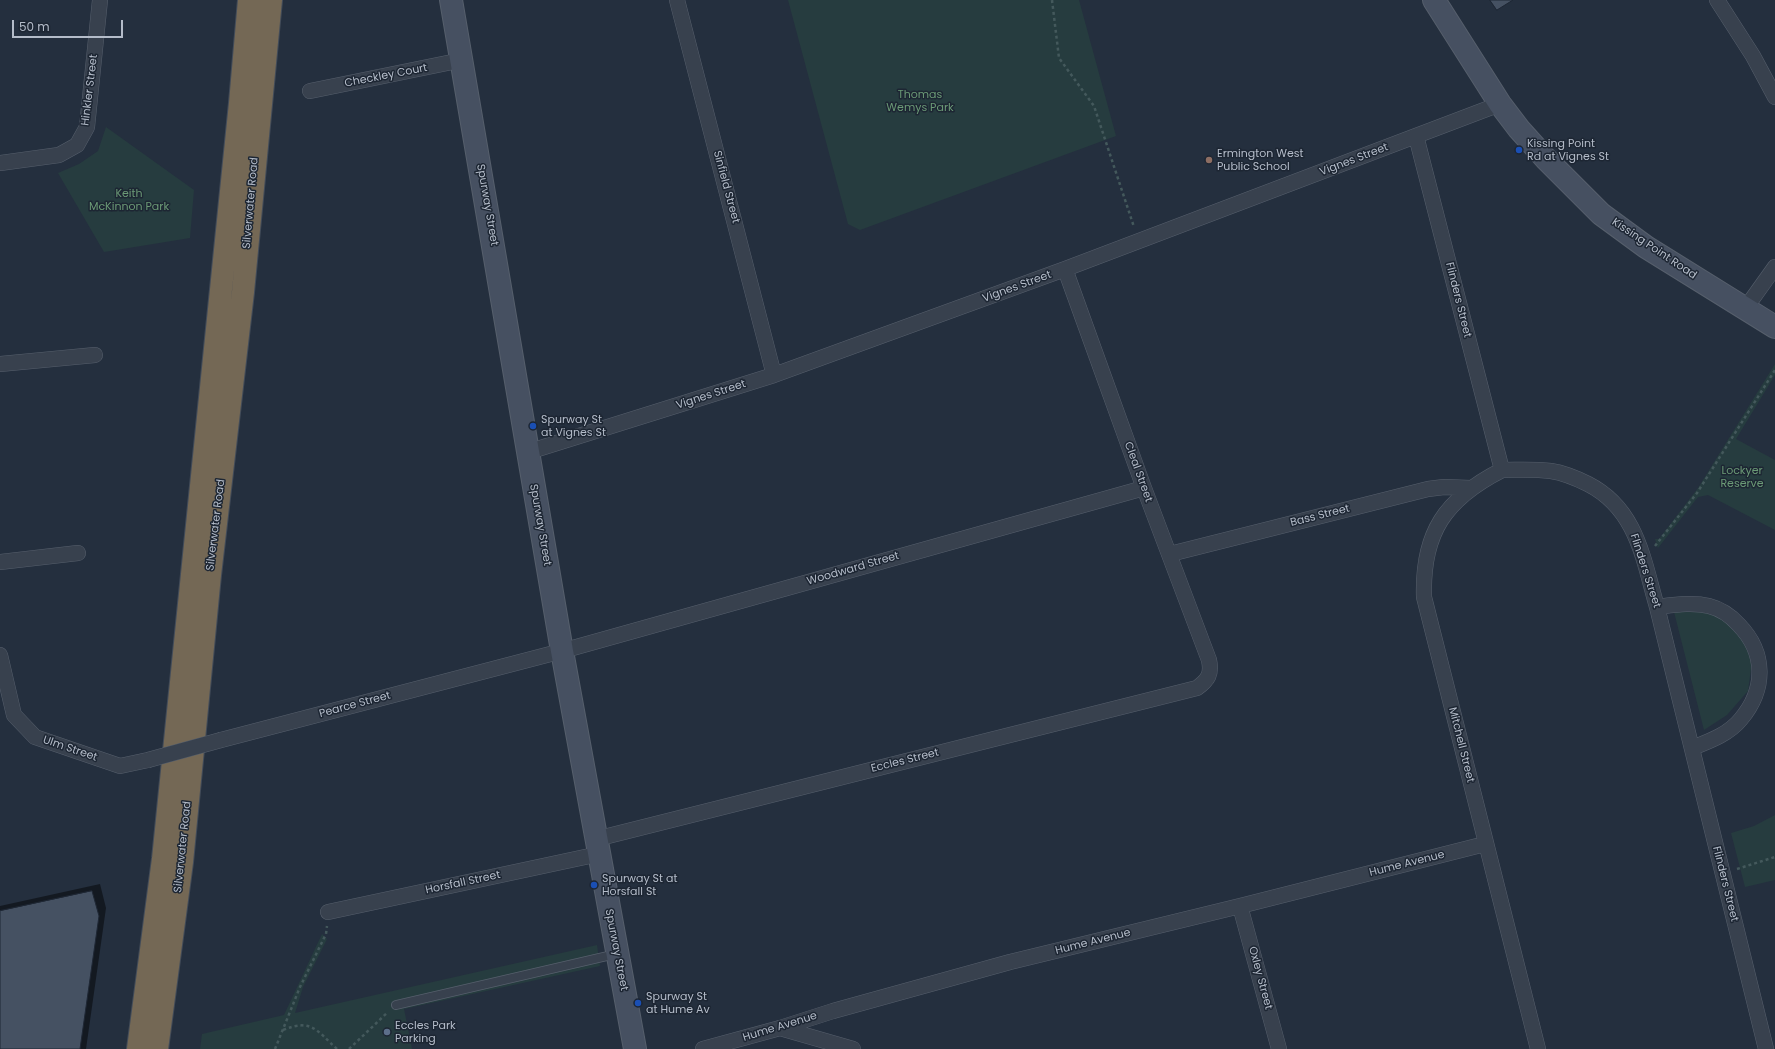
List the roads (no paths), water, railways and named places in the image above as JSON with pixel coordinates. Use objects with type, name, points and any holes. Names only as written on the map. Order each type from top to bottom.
[{"type":"highway","name":"Silverwater Road","points":[[138,1049],[163,859],[240,102],[249,0]]},
{"type":"highway","name":"Silverwater Road","points":[[157,1049],[182,862],[210,575],[243,292],[271,0]]},
{"type":"street","name":"Hinkler Street","points":[[0,163],[59,155],[77,145],[87,127],[100,0]]},
{"type":"street","name":"Spurway Street","points":[[451,0],[562,650],[635,1049]]},
{"type":"street","name":"Sinfield Street","points":[[677,0],[774,375]]},
{"type":"street","name":"Kissing Point Road","points":[[1434,0],[1500,104],[1518,129],[1601,214],[1646,247],[1775,328]]},
{"type":"street","points":[[1716,0],[1753,56],[1775,97]]},
{"type":"street","name":"Checkley Court","points":[[310,91],[462,60]]},
{"type":"street","name":"Vignes Street","points":[[528,452],[774,375],[1139,242],[1500,104]]},
{"type":"street","name":"Flinders Street","points":[[1416,136],[1502,470],[1532,469],[1569,475],[1597,489],[1612,500],[1624,514],[1636,538],[1657,607],[1766,1049]]},
{"type":"street","points":[[1745,309],[1775,267]]},
{"type":"street","name":"Cleal Street","points":[[1065,269],[1144,488],[1209,660],[1211,668],[1210,675]]},
{"type":"street","points":[[0,364],[95,355]]},
{"type":"street","name":"Mitchell Street","points":[[1502,470],[1471,488],[1443,518],[1431,541],[1426,557],[1423,575],[1424,597],[1485,844],[1538,1049]]},
{"type":"street","name":"Bass Street","points":[[1170,554],[1428,489],[1444,487],[1471,488]]},
{"type":"street","name":"Woodward Street","points":[[562,650],[1144,488]]},
{"type":"street","points":[[0,562],[78,553]]},
{"type":"street","points":[[1657,607],[1694,604],[1716,608],[1734,619],[1749,635],[1759,658],[1759,679],[1757,689],[1754,699],[1741,719],[1731,729],[1711,741],[1692,748]]},
{"type":"street","name":"Pearce Street","points":[[148,760],[562,650]]},
{"type":"street","name":"Ulm Street","points":[[0,655],[14,715],[35,737],[120,766],[148,760]]},
{"type":"street","name":"Eccles Street","points":[[597,847],[1197,688],[1205,683],[1210,675]]},
{"type":"street","name":"Hume Avenue","points":[[703,1049],[1010,962],[1485,844]]},
{"type":"street","name":"Horsfall Street","points":[[328,912],[597,847]]},
{"type":"street","name":"Oxley Street","points":[[1240,906],[1279,1049]]},
{"type":"street","points":[[780,1028],[853,1049]]},
{"type":"lane","points":[[396,1005],[617,954]]},
{"type":"place","name":"Kissing Point Rd at Vignes St","points":[[1519,150]]},
{"type":"place","name":"Ermington West Public School","points":[[1209,160]]},
{"type":"place","name":"Spurway St at Vignes St","points":[[533,426]]},
{"type":"place","name":"Spurway St at Horsfall St","points":[[594,885]]},
{"type":"place","name":"Spurway St at Hume Av","points":[[638,1003]]},
{"type":"place","name":"Eccles Park Parking","points":[[387,1032]]},
{"type":"park label","name":"Thomas Wemys Park","points":[[920,101]]},
{"type":"park label","name":"Keith McKinnon Park","points":[[129,200]]},
{"type":"park label","name":"Lockyer Reserve","points":[[1742,477]]}]
